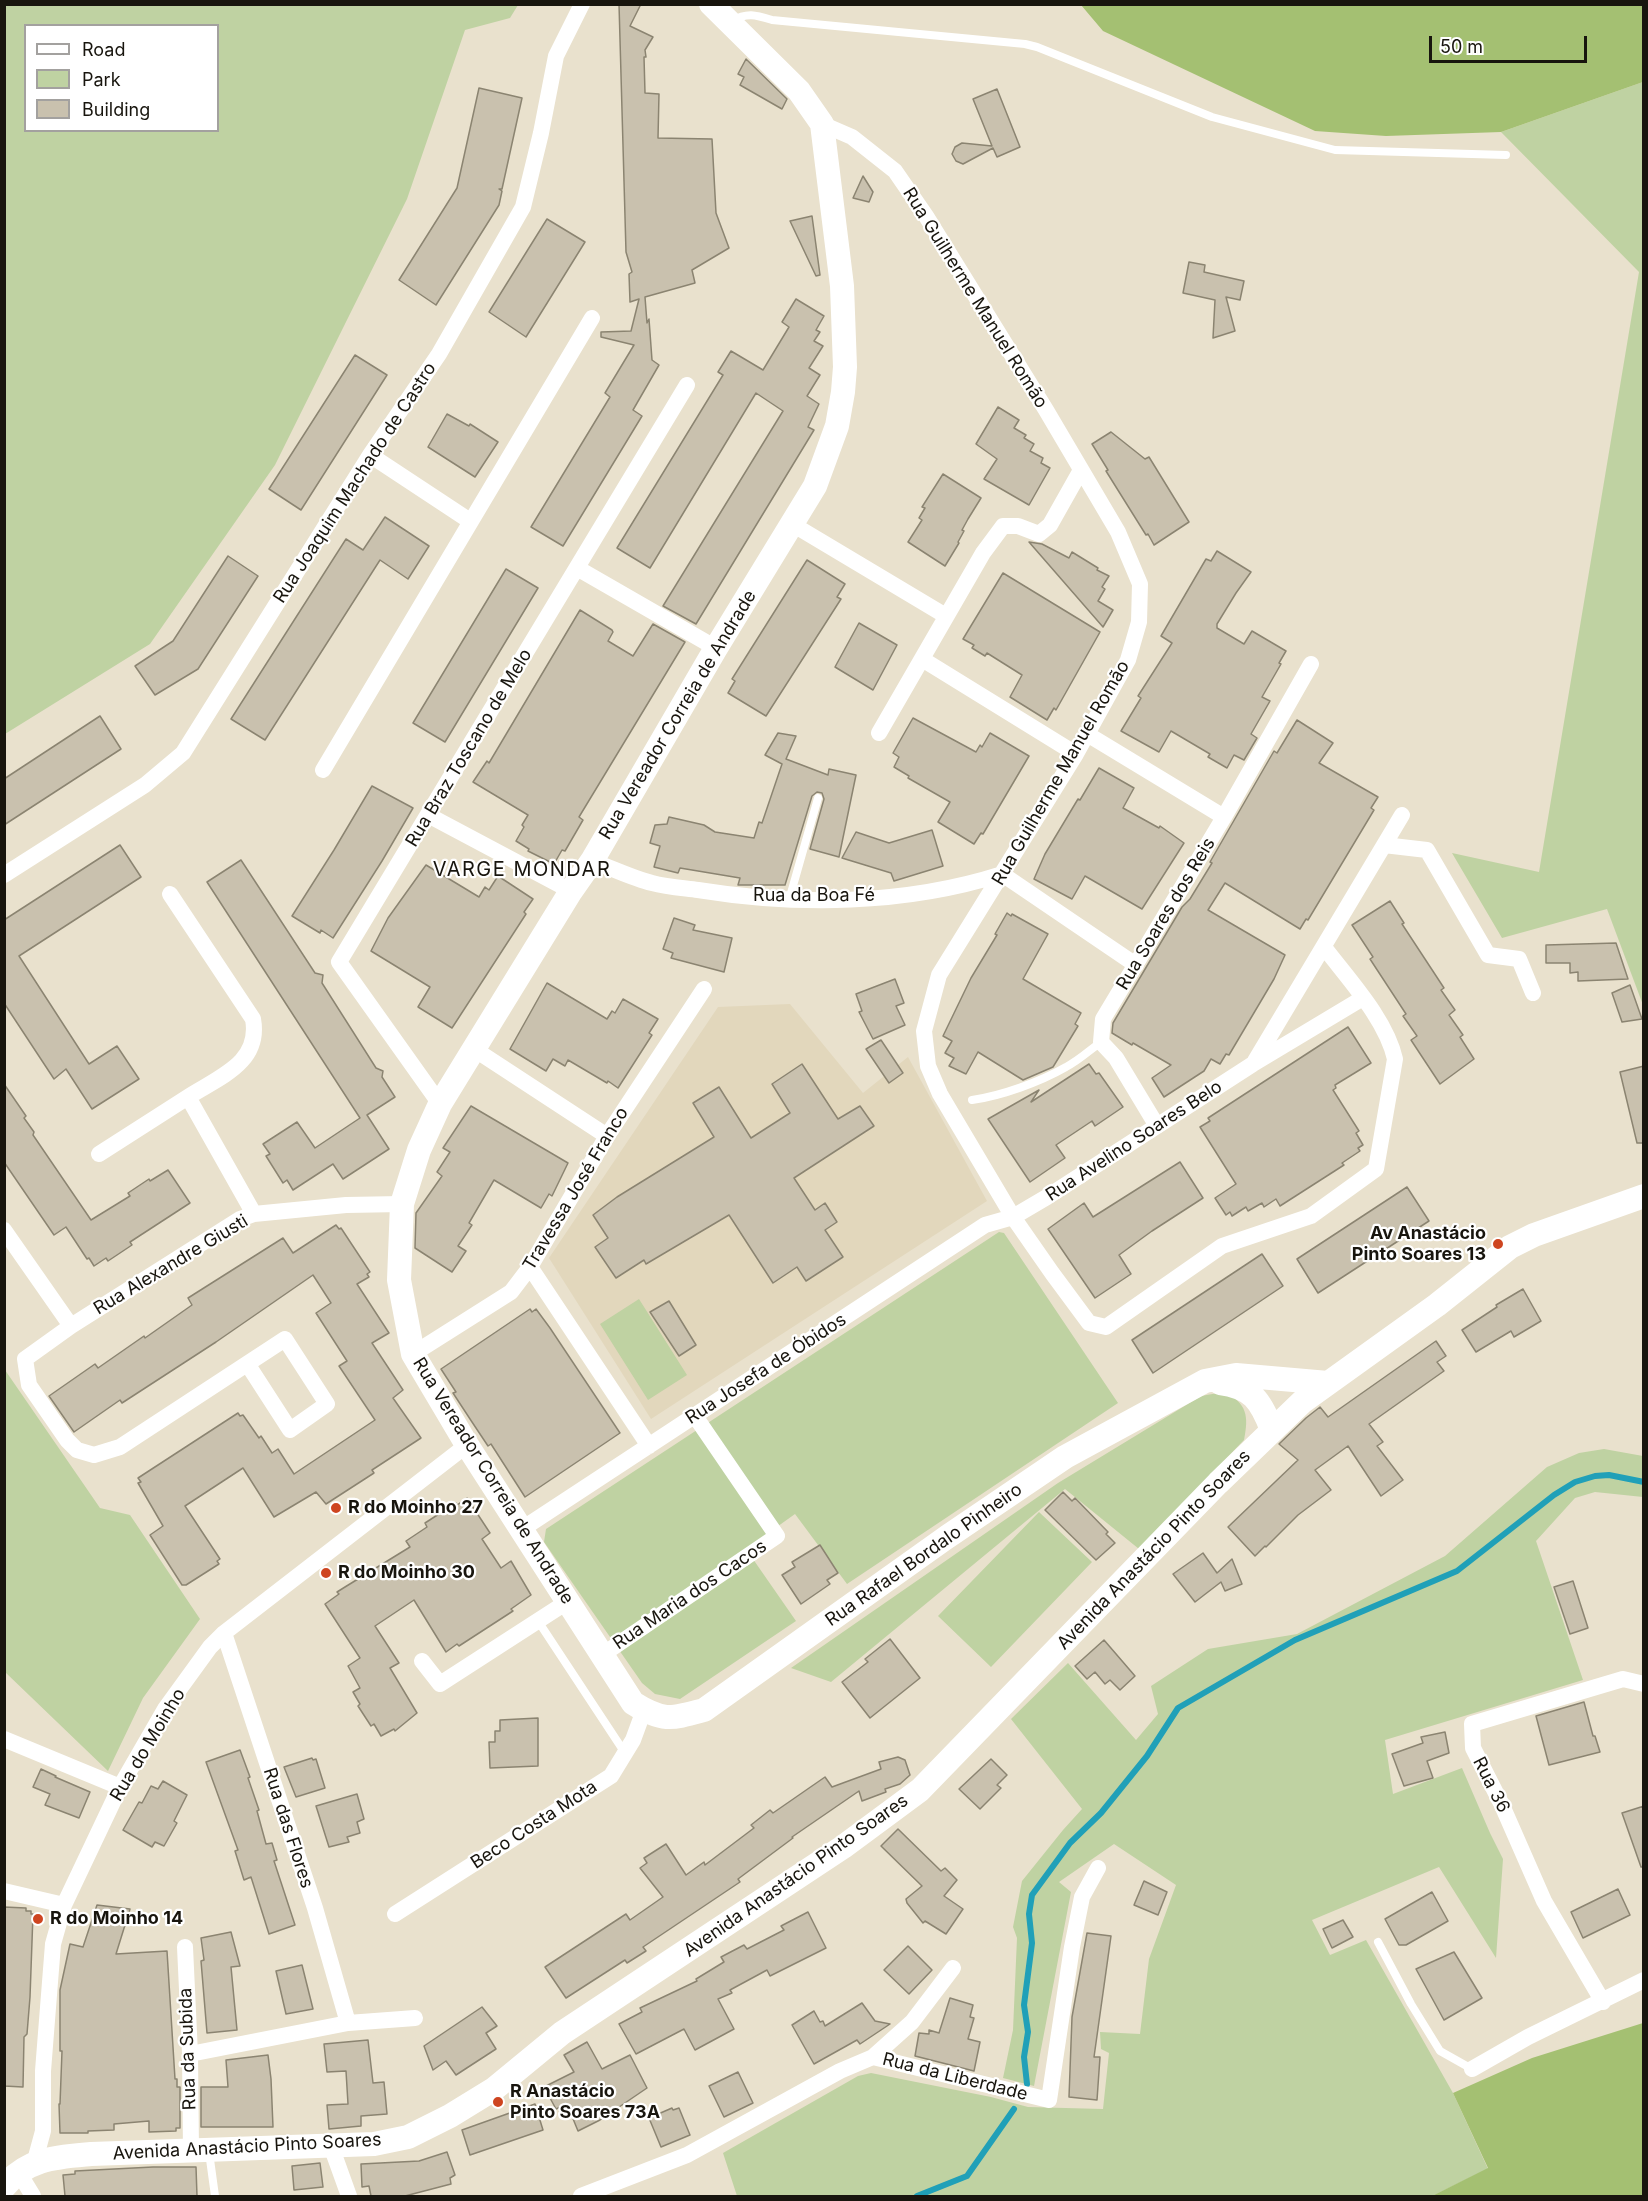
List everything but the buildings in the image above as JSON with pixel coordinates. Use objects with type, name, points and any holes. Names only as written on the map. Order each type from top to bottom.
[{"type":"street","name":"Rua Joaquim Machado de Castro","points":[[4,875],[145,786],[183,753],[370,455],[439,354],[523,207],[542,133],[556,56],[582,4]]},
{"type":"street","points":[[711,4],[729,13],[799,91],[822,124]]},
{"type":"street","name":"Rua Guilherme Manuel Romão","points":[[822,124],[852,137],[895,171],[926,216],[1118,532],[1140,584],[1139,622],[1128,660],[1076,754],[939,975],[924,1031],[928,1066],[940,1094],[1013,1217],[1089,1323],[1106,1327],[1222,1246],[1311,1216],[1377,1169],[1395,1059],[1392,1042],[1363,998]]},
{"type":"street","name":"Rua Vereador Correia de Andrade","points":[[644,1710],[633,1703],[567,1602],[467,1445],[413,1354],[399,1280],[402,1204],[419,1150],[440,1104],[571,891],[592,861],[716,648],[815,486],[828,455],[837,426],[845,368],[842,286],[822,124]]},
{"type":"street","points":[[323,770],[592,318]]},
{"type":"street","name":"Rua Braz Toscano de Melo","points":[[440,1104],[339,962],[687,385]]},
{"type":"street","points":[[370,455],[470,521]]},
{"type":"street","points":[[879,733],[983,553],[1003,526],[1018,526],[1039,534],[1050,525],[1081,470]]},
{"type":"street","points":[[792,524],[946,616]]},
{"type":"street","points":[[577,568],[716,648]]},
{"type":"street","points":[[922,659],[1076,754]]},
{"type":"street","name":"Rua Soares dos Reis","points":[[1101,1042],[1103,1019],[1224,817],[1311,664]]},
{"type":"street","points":[[1087,734],[1224,817]]},
{"type":"street","points":[[428,815],[571,891]]},
{"type":"street","name":"Rua Avelino Soares Belo","points":[[1253,1064],[1402,815]]},
{"type":"street","points":[[1384,845],[1427,850],[1488,955],[1519,959],[1533,993]]},
{"type":"street","name":"Rua da Boa Fé","points":[[592,861],[652,883],[738,896],[789,900],[905,895],[976,882],[1002,874]]},
{"type":"street","points":[[1002,874],[1136,965]]},
{"type":"street","points":[[99,1154],[246,1058],[253,1044],[255,1031],[248,1009],[170,894]]},
{"type":"street","points":[[1324,947],[1363,998]]},
{"type":"street","name":"Travessa José Franco","points":[[413,1354],[510,1292],[530,1267],[607,1136],[704,989]]},
{"type":"street","name":"Rua Avelino Soares Belo","points":[[1013,1217],[1253,1064],[1363,998]]},
{"type":"street","points":[[1101,1042],[1116,1058],[1157,1126]]},
{"type":"street","points":[[474,1049],[607,1136]]},
{"type":"street","points":[[188,1096],[254,1214]]},
{"type":"street","points":[[1205,1382],[1224,1383],[1243,1389],[1255,1396],[1268,1419],[1295,1408],[1437,1305],[1510,1247],[1534,1235],[1644,1196]]},
{"type":"street","name":"Rua Alexandre Giusti","points":[[248,1365],[120,1447],[94,1455],[77,1450],[67,1440],[29,1385],[25,1359],[71,1326],[240,1219],[254,1214],[346,1204],[402,1204]]},
{"type":"street","name":"Rua Josefa de Óbidos","points":[[522,1529],[985,1225],[1013,1217]]},
{"type":"street","points":[[4,1230],[71,1326]]},
{"type":"street","points":[[530,1267],[649,1446]]},
{"type":"street","points":[[285,1340],[327,1404],[290,1430],[248,1365],[285,1340]]},
{"type":"street","name":"Rua Rafael Bordalo Pinheiro","points":[[644,1710],[651,1714],[674,1719],[704,1710],[1065,1457],[1205,1382],[1236,1375],[1329,1383]]},
{"type":"street","points":[[1270,1377],[1286,1388],[1295,1408]]},
{"type":"street","name":"Rua Maria dos Cacos","points":[[602,1655],[777,1536],[695,1416]]},
{"type":"street","name":"Avenida Anastácio Pinto Soares","points":[[19,2175],[52,2157],[374,2144],[408,2137],[459,2111],[494,2089],[562,2033],[833,1853],[920,1790],[1268,1419]]},
{"type":"street","name":"Rua do Moinho","points":[[19,2175],[43,2131],[43,2071],[53,1944],[64,1905],[120,1787],[165,1709],[210,1647],[224,1633],[467,1445]]},
{"type":"street","points":[[422,1661],[440,1683],[567,1602]]},
{"type":"street","name":"Rua das Flores","points":[[224,1633],[315,1908],[348,2024]]},
{"type":"street","name":"Rua 36","points":[[1603,2002],[1544,1901],[1501,1803],[1473,1748],[1472,1724],[1623,1679],[1644,1683]]},
{"type":"street","name":"Beco Costa Mota","points":[[395,1914],[611,1776],[633,1740],[644,1710]]},
{"type":"street","points":[[4,1739],[120,1787]]},
{"type":"street","name":"Rua da Liberdade","points":[[581,2196],[687,2155],[840,2071],[873,2057],[1049,2100],[1072,1947],[1082,1897],[1098,1868]]},
{"type":"street","points":[[4,1891],[64,1905]]},
{"type":"street","name":"Rua da Subida","points":[[184,1947],[190,2054],[199,2150]]},
{"type":"street","points":[[873,2057],[912,2022],[953,1968]]},
{"type":"street","points":[[1472,2069],[1528,2037],[1644,1980]]},
{"type":"street","points":[[190,2054],[348,2024],[415,2018]]},
{"type":"street","points":[[331,2146],[349,2196]]},
{"type":"street","points":[[19,2175],[33,2196]]},
{"type":"lane","points":[[729,13],[755,15],[772,20],[1025,44],[1212,117],[1335,150],[1506,155]]},
{"type":"lane","points":[[789,900],[818,798]]},
{"type":"lane","points":[[972,1100],[1017,1088],[1067,1067],[1101,1042]]},
{"type":"lane","points":[[538,1621],[625,1753]]},
{"type":"lane","points":[[1378,1942],[1411,2004],[1440,2051],[1472,2069]]},
{"type":"lane","points":[[199,2150],[214,2196]]},
{"type":"shaded area","points":[[790,1004],[863,1093],[908,1057],[987,1201],[651,1419],[549,1258],[718,1007]]},
{"type":"green space","points":[[4,5],[518,5],[510,18],[465,30],[407,199],[275,465],[150,644],[5,734]]},
{"type":"green space","points":[[1081,5],[1643,5],[1643,82],[1501,132],[1386,136],[1315,131],[1103,31]]},
{"type":"green space","points":[[1644,82],[1643,1005],[1607,909],[1502,938],[1452,853],[1539,872],[1639,272],[1501,132]]},
{"type":"green space","points":[[999,1232],[1004,1233],[1118,1403],[847,1584],[795,1514],[746,1549],[796,1621],[680,1699],[655,1694],[642,1683],[544,1542],[546,1529]]},
{"type":"green space","points":[[639,1299],[687,1375],[648,1400],[600,1324]]},
{"type":"green space","points":[[5,1370],[100,1508],[130,1515],[200,1619],[143,1698],[108,1771],[5,1672]]},
{"type":"green space","points":[[1224,1392],[1242,1406],[1246,1417],[1244,1440],[1139,1549],[1065,1489],[831,1682],[791,1668],[1058,1483],[1201,1396]]},
{"type":"green space","points":[[1604,1449],[1643,1456],[1643,1497],[1595,1492],[1575,1498],[1536,1541],[1583,1680],[1385,1740],[1393,1794],[1462,1768],[1503,1859],[1496,1958],[1439,1867],[1312,1920],[1330,1955],[1366,1940],[1453,2093],[1488,2169],[1432,2196],[737,2196],[723,2153],[858,2076],[871,2073],[991,2097],[1028,2107],[1103,2109],[1109,2053],[1101,2049],[1100,2032],[1140,2034],[1149,1959],[1176,1885],[1114,1844],[1059,1882],[1071,1892],[1034,2086],[1003,2078],[1013,2030],[1017,1938],[1013,1927],[1022,1881],[1082,1809],[1011,1719],[1068,1663],[1136,1740],[1158,1714],[1151,1686],[1208,1649],[1297,1634],[1445,1556],[1547,1467],[1579,1453]]},
{"type":"green space","points":[[1039,1512],[1092,1562],[991,1667],[938,1616]]},
{"type":"green space","points":[[1643,2023],[1643,2196],[1432,2196],[1488,2168],[1453,2093],[1532,2058]]},
{"type":"waterway","points":[[1027,2084],[1024,2057],[1028,2032],[1024,2005],[1032,1943],[1029,1914],[1032,1895],[1070,1843],[1101,1813],[1147,1756],[1178,1708],[1295,1640],[1457,1571],[1554,1495],[1575,1482],[1595,1476],[1609,1475],[1644,1482]]},
{"type":"waterway","points":[[917,2196],[967,2176],[1014,2109]]},
{"type":"place","name":"Av Anastácio Pinto Soares 13","points":[[1498,1244]]},
{"type":"place","name":"R do Moinho 27","points":[[336,1508]]},
{"type":"place","name":"R do Moinho 30","points":[[326,1573]]},
{"type":"place","name":"R do Moinho 14","points":[[38,1919]]},
{"type":"place","name":"R Anastácio Pinto Soares 73A","points":[[498,2102]]},
{"type":"district","name":"VARGE MONDAR","points":[[522,870]]}]
